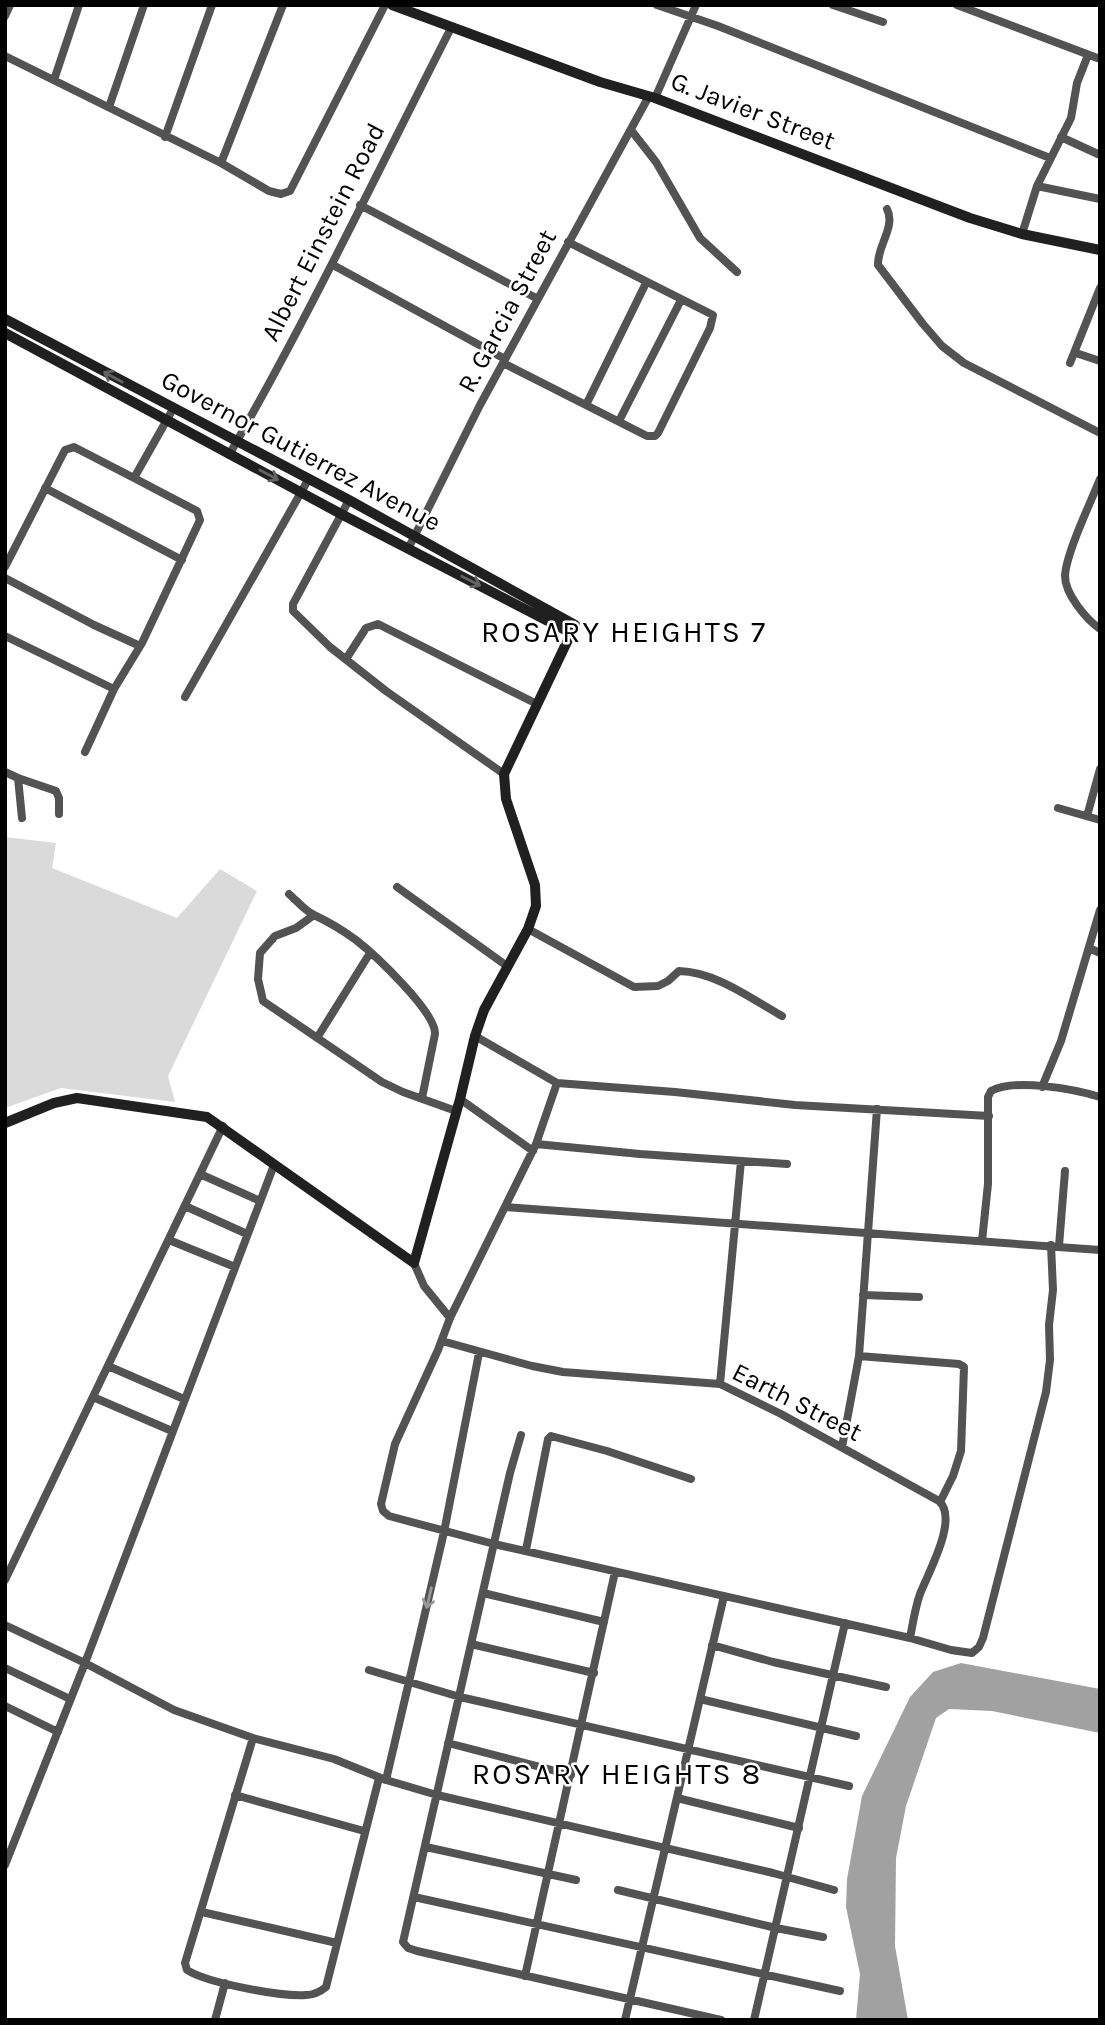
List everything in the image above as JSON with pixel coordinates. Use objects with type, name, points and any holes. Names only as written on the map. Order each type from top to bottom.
[{"type":"street","points":[[5,16],[10,5]]},
{"type":"street","points":[[54,80],[79,5]]},
{"type":"street","points":[[109,107],[144,5]]},
{"type":"street","points":[[165,137],[212,5]]},
{"type":"street","points":[[221,163],[283,5]]},
{"type":"street","points":[[5,56],[221,163],[269,191],[281,194],[290,191],[385,5]]},
{"type":"street","name":"G. Javier Street","points":[[392,5],[600,82],[652,97],[957,213],[1022,234],[1100,250]]},
{"type":"street","points":[[657,5],[1050,158]]},
{"type":"street","name":"R. Garcia Street","points":[[408,549],[537,299],[652,97],[696,5]]},
{"type":"street","points":[[833,5],[883,22]]},
{"type":"street","points":[[957,5],[1100,59]]},
{"type":"street","name":"Albert Einstein Road","points":[[229,455],[332,265],[451,28]]},
{"type":"street","points":[[1022,234],[1037,186],[1071,118],[1077,83],[1088,55]]},
{"type":"street","points":[[631,130],[656,162],[701,237],[737,272]]},
{"type":"street","points":[[1061,137],[1100,155]]},
{"type":"street","points":[[1037,186],[1100,199]]},
{"type":"street","points":[[360,205],[537,299]]},
{"type":"street","points":[[887,209],[891,220],[878,255],[878,265],[942,346],[964,363],[1100,433]]},
{"type":"street","points":[[332,265],[504,361],[651,437],[658,433],[666,418],[713,318],[711,313],[568,242]]},
{"type":"street","points":[[586,405],[646,283]]},
{"type":"street","points":[[1070,363],[1100,288]]},
{"type":"street","points":[[619,421],[681,300]]},
{"type":"street","name":"Governor Gutierrez Avenue","points":[[5,319],[308,481],[349,500],[573,629]]},
{"type":"street","name":"Governor Gutierrez Avenue","points":[[5,332],[341,514],[573,629]]},
{"type":"street","points":[[1076,353],[1100,361]]},
{"type":"street","points":[[134,478],[173,409]]},
{"type":"street","points":[[5,567],[62,453],[71,447],[88,453],[200,514],[199,523],[182,561],[140,646],[114,689],[85,752]]},
{"type":"street","points":[[1100,478],[1065,578],[1084,614],[1100,629]]},
{"type":"street","points":[[185,697],[308,481]]},
{"type":"street","points":[[45,488],[182,561]]},
{"type":"street","points":[[349,500],[292,607],[330,648],[504,774]]},
{"type":"street","points":[[5,578],[140,646]]},
{"type":"street","points":[[345,659],[366,628],[376,624],[537,704]]},
{"type":"street","points":[[414,1263],[484,1010],[528,929],[536,906],[537,896],[506,799],[504,774],[573,629]]},
{"type":"street","points":[[5,636],[114,689]]},
{"type":"street","points":[[1087,816],[1100,769]]},
{"type":"street","points":[[5,772],[56,791],[59,814]]},
{"type":"street","points":[[18,778],[22,818]]},
{"type":"street","points":[[1058,808],[1100,820]]},
{"type":"street","points":[[397,887],[507,966]]},
{"type":"street","points":[[289,894],[314,915],[327,919],[370,953],[423,1006],[434,1025],[435,1034],[422,1098]]},
{"type":"street","points":[[1042,1087],[1061,1041],[1100,910]]},
{"type":"street","points":[[314,915],[301,925],[275,936],[260,953],[257,968],[260,992],[266,1004],[382,1082],[403,1093],[457,1111]]},
{"type":"street","points":[[528,929],[628,985],[658,986],[679,971],[696,972],[782,1016]]},
{"type":"street","points":[[1089,948],[1100,953]]},
{"type":"street","points":[[317,1038],[370,953]]},
{"type":"street","points":[[475,1037],[557,1083],[795,1105],[989,1116]]},
{"type":"street","points":[[557,1083],[534,1147],[450,1318],[396,1444],[381,1504],[383,1511],[389,1516],[444,1532],[910,1637],[967,1653],[975,1651],[982,1638],[1046,1392],[1055,1246],[1065,1171]]},
{"type":"street","points":[[982,1241],[988,1184],[988,1097],[993,1090],[1003,1086],[1042,1087],[1074,1090],[1100,1097]]},
{"type":"street","points":[[5,1123],[54,1102],[77,1098],[207,1117],[414,1263],[424,1286],[450,1318]]},
{"type":"street","points":[[460,1099],[534,1147],[787,1164]]},
{"type":"street","points":[[842,1447],[859,1356],[877,1109]]},
{"type":"street","points":[[5,1580],[223,1126]]},
{"type":"street","points":[[720,1384],[741,1161]]},
{"type":"street","points":[[5,1864],[85,1663],[274,1165]]},
{"type":"street","points":[[200,1174],[260,1201]]},
{"type":"street","points":[[185,1206],[247,1234]]},
{"type":"street","points":[[505,1207],[868,1231],[1100,1250]]},
{"type":"street","points":[[169,1240],[234,1267]]},
{"type":"street","points":[[863,1295],[919,1297]]},
{"type":"street","name":"Earth Street","points":[[442,1341],[479,1353],[563,1371],[720,1384],[740,1392],[940,1502]]},
{"type":"street","points":[[253,1738],[185,1967],[193,1974],[225,1983],[290,1995],[310,1995],[326,1987],[364,1832],[409,1683],[444,1532],[479,1353]]},
{"type":"street","points":[[859,1356],[959,1364],[964,1367],[961,1451],[953,1476],[940,1502],[947,1513],[942,1536],[919,1599],[910,1637]]},
{"type":"street","points":[[108,1366],[184,1399]]},
{"type":"street","points":[[93,1397],[172,1431]]},
{"type":"street","points":[[522,1435],[510,1473],[403,1940],[408,1948],[721,2020]]},
{"type":"street","points":[[526,1550],[547,1444],[551,1436],[691,1479]]},
{"type":"street","points":[[525,1976],[615,1572]]},
{"type":"street","points":[[484,1593],[604,1622]]},
{"type":"street","points":[[625,2020],[724,1596]]},
{"type":"street","points":[[754,2020],[845,1623]]},
{"type":"street","points":[[5,1625],[174,1710],[253,1738],[334,1759],[382,1779],[437,1795],[834,1890]]},
{"type":"street","points":[[471,1644],[594,1673]]},
{"type":"street","points":[[712,1645],[773,1662],[886,1687]]},
{"type":"street","points":[[5,1668],[70,1699]]},
{"type":"street","points":[[369,1670],[460,1697],[849,1786]]},
{"type":"street","points":[[700,1699],[856,1735]]},
{"type":"street","points":[[5,1706],[58,1731]]},
{"type":"street","points":[[448,1742],[571,1775]]},
{"type":"street","points":[[235,1795],[364,1832]]},
{"type":"street","points":[[677,1798],[799,1828]]},
{"type":"street","points":[[426,1847],[576,1880]]},
{"type":"street","points":[[618,1890],[823,1937]]},
{"type":"street","points":[[414,1897],[840,1991]]},
{"type":"street","points":[[202,1912],[337,1943]]},
{"type":"street","points":[[215,2020],[225,1983]]},
{"type":"shaded area","points":[[5,837],[56,843],[52,868],[177,918],[220,869],[257,891],[168,1076],[175,1102],[61,1088],[5,1108]]},
{"type":"shaded area","points":[[961,1663],[1100,1689],[1100,1733],[992,1711],[949,1709],[936,1718],[906,1806],[896,1858],[895,1946],[908,2020],[856,2020],[860,1974],[846,1907],[847,1879],[862,1796],[910,1697],[933,1672]]},
{"type":"district","name":"ROSARY HEIGHTS 7","points":[[624,632]]},
{"type":"district","name":"ROSARY HEIGHTS 8","points":[[617,1774]]}]
